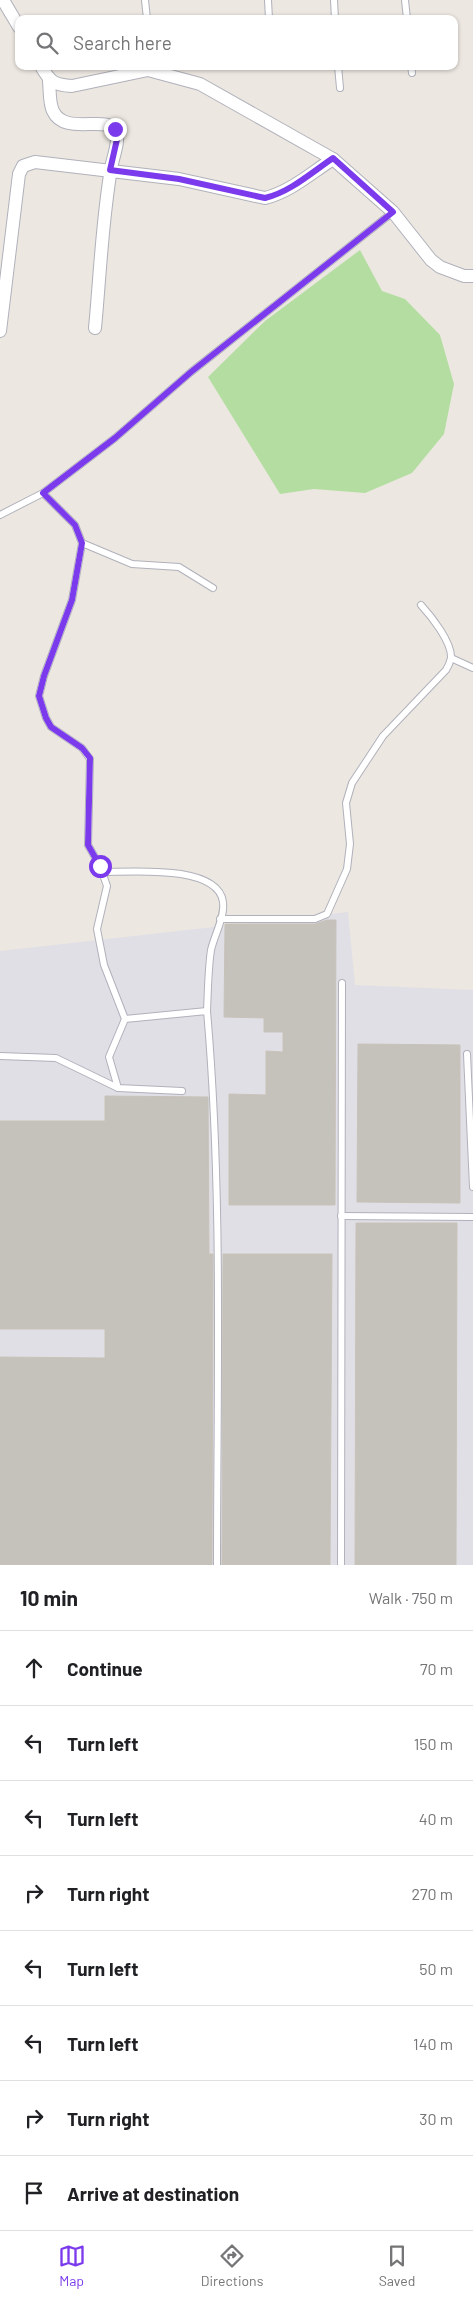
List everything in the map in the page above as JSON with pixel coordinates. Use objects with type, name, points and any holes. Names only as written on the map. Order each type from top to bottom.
[{"type":"street","points":[[3,0],[15,21]]},
{"type":"street","points":[[43,70],[50,81],[53,111],[62,122],[78,125],[108,124],[115,129],[118,135],[110,170],[95,328]]},
{"type":"street","points":[[50,81],[72,86],[148,70],[200,84],[333,158],[393,212],[431,260],[440,267],[464,276],[473,276]]},
{"type":"street","points":[[0,331],[18,174],[23,166],[35,162],[179,179],[265,198],[277,195],[289,188],[333,158]]},
{"type":"lane","points":[[145,0],[147,15]]},
{"type":"lane","points":[[268,0],[269,15]]},
{"type":"lane","points":[[334,0],[335,15]]},
{"type":"lane","points":[[405,0],[407,15]]},
{"type":"lane","points":[[338,70],[340,88]]},
{"type":"lane","points":[[0,515],[43,493],[115,438],[191,372],[393,212]]},
{"type":"lane","points":[[43,493],[75,525],[82,543],[72,600],[44,676],[39,696],[51,727],[82,748],[90,758],[88,845],[107,886],[97,929],[104,965],[125,1019],[109,1057],[118,1088]]},
{"type":"lane","points":[[82,543],[132,564],[179,566],[213,588]]},
{"type":"lane","points":[[220,919],[315,919],[327,914],[348,868],[350,844],[346,803],[352,783],[383,736],[446,670],[451,658],[448,644],[432,617],[420,605]]},
{"type":"lane","points":[[451,658],[473,668]]},
{"type":"lane","points":[[102,872],[190,875],[216,888],[224,904],[211,949],[207,1011],[212,1064],[217,1216],[216,1565]]},
{"type":"lane","points":[[341,1565],[342,984]]},
{"type":"lane","points":[[125,1019],[207,1011]]},
{"type":"lane","points":[[467,1054],[473,1187]]},
{"type":"lane","points":[[0,1056],[56,1058],[118,1088],[182,1091]]},
{"type":"lane","points":[[341,1216],[473,1217]]},
{"type":"shaded area","points":[[348,912],[355,985],[473,990],[473,1565],[0,1565],[0,951]]},
{"type":"green space","points":[[360,250],[382,291],[405,299],[440,335],[454,384],[444,434],[412,473],[365,493],[314,489],[280,494],[208,377],[265,321]]},
{"type":"building","points":[[327,920],[336,920],[335,1205],[229,1205],[229,1094],[266,1095],[266,1051],[283,1052],[283,1032],[264,1032],[264,1018],[224,1017],[225,924],[315,924]]},
{"type":"building","points":[[358,1044],[460,1045],[460,1203],[357,1202]]},
{"type":"building","points":[[105,1096],[208,1097],[209,1254],[213,1254],[212,1565],[0,1565],[0,1357],[105,1358],[105,1329],[0,1329],[0,1121],[105,1121]]},
{"type":"building","points":[[356,1223],[457,1223],[456,1565],[355,1565]]},
{"type":"building","points":[[223,1254],[332,1254],[330,1565],[222,1565]]},
{"type":"route","points":[[100,866],[88,845],[90,758],[82,748],[51,727],[39,696],[44,676],[72,600],[82,543],[75,525],[43,493],[115,438],[191,372],[393,212],[333,158],[289,188],[277,195],[265,198],[179,179],[110,170],[118,135],[115,129]]}]
